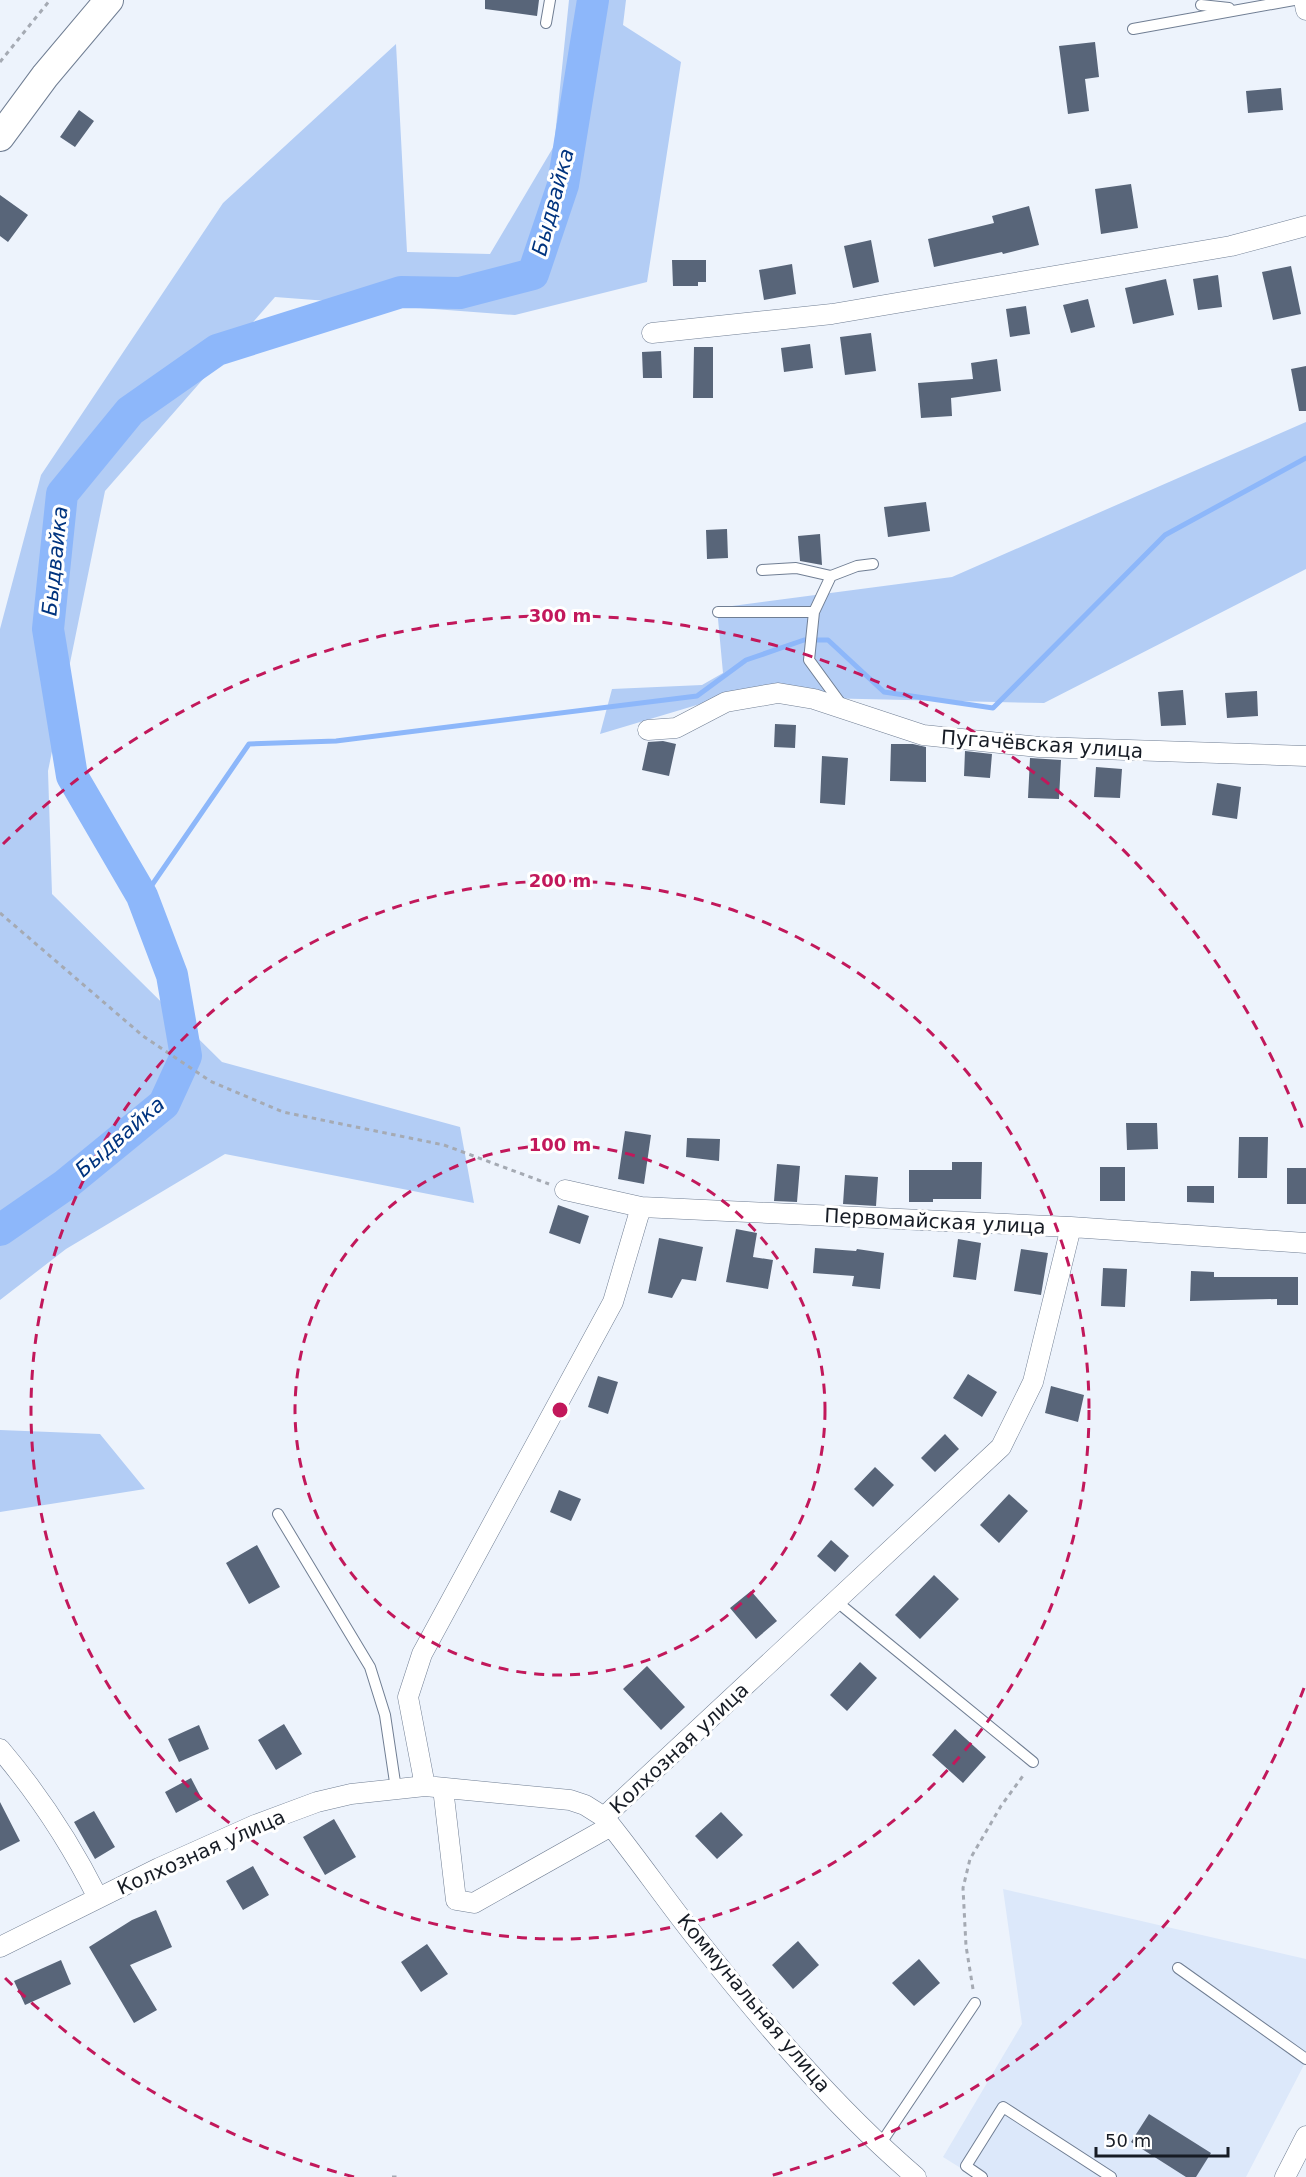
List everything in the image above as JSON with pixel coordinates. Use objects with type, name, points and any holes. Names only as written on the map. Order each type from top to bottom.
[{"type":"main road","points":[[0,137],[45,76],[109,0]]},
{"type":"street","points":[[1304,0],[1306,10]]},
{"type":"street","points":[[652,333],[832,314],[1232,246],[1306,226]]},
{"type":"street","name":"Пугачёвская улица","points":[[648,730],[676,728],[726,702],[778,693],[814,699],[922,735],[946,738],[1039,747],[1306,756]]},
{"type":"street","name":"Первомайская улица","points":[[565,1190],[641,1208],[1071,1227],[1306,1243]]},
{"type":"street","points":[[608,1822],[474,1903],[456,1900],[434,1787],[408,1697],[422,1654],[613,1302],[641,1208]]},
{"type":"street","name":"Колхозная улица","points":[[0,1947],[98,1898],[255,1825],[317,1802],[351,1794],[434,1787],[570,1800],[585,1805],[608,1822],[836,1601],[1001,1447],[1033,1382],[1071,1227]]},
{"type":"street","points":[[0,1749],[58,1826],[98,1898]]},
{"type":"street","name":"Коммунальная улица","points":[[608,1822],[692,1933],[763,2020],[879,2146],[916,2177]]},
{"type":"street","points":[[1285,2177],[1306,2136]]},
{"type":"lane","points":[[546,23],[550,0]]},
{"type":"lane","points":[[1133,29],[1294,0]]},
{"type":"lane","points":[[1201,5],[1241,9]]},
{"type":"lane","points":[[762,570],[796,568],[831,576],[857,566],[873,564]]},
{"type":"lane","points":[[831,576],[814,612],[809,660],[846,710]]},
{"type":"lane","points":[[718,612],[814,612]]},
{"type":"lane","points":[[278,1514],[370,1667],[385,1715],[396,1789]]},
{"type":"lane","points":[[836,1601],[1033,1762]]},
{"type":"lane","points":[[1178,1968],[1306,2060]]},
{"type":"lane","points":[[879,2146],[975,2003]]},
{"type":"lane","points":[[960,2177],[1003,2107],[1111,2177]]},
{"type":"lane","points":[[966,2166],[982,2177]]},
{"type":"path","points":[[0,62],[50,0]]},
{"type":"path","points":[[0,913],[143,1036],[210,1081],[283,1112],[444,1145],[565,1190]]},
{"type":"path","points":[[975,2003],[966,1946],[963,1888],[970,1859],[1001,1806],[1033,1762]]},
{"type":"path","points":[[392,2177],[398,2177]]},
{"type":"shaded area","points":[[569,0],[626,0],[623,25],[681,62],[647,282],[515,315],[275,297],[105,491],[48,771],[52,894],[222,1062],[460,1127],[474,1203],[225,1154],[66,1249],[0,1300],[0,629],[41,475],[223,203],[396,44],[407,252],[490,254],[554,146]]},
{"type":"shaded area","points":[[1306,422],[1306,569],[1044,703],[727,696],[600,734],[612,689],[702,685],[723,673],[717,608],[952,577]]},
{"type":"shaded area","points":[[0,1430],[100,1434],[145,1489],[0,1512]]},
{"type":"shaded area","points":[[1003,1889],[1306,1959],[1306,2061],[1246,2177],[975,2177],[943,2157],[1022,2024]]},
{"type":"building","points":[[485,0],[539,0],[537,16],[485,9]]},
{"type":"building","points":[[1095,42],[1099,77],[1085,79],[1089,111],[1068,114],[1059,46]]},
{"type":"building","points":[[1281,88],[1283,110],[1248,113],[1246,91]]},
{"type":"building","points":[[79,110],[94,121],[75,147],[60,137]]},
{"type":"building","points":[[1131,184],[1138,228],[1101,234],[1095,189]]},
{"type":"building","points":[[0,195],[28,215],[8,242],[0,236]]},
{"type":"building","points":[[1029,206],[1039,245],[934,267],[928,239],[994,223],[992,216]]},
{"type":"building","points":[[871,240],[879,282],[853,288],[844,246]]},
{"type":"building","points":[[672,260],[706,260],[706,282],[698,282],[698,286],[673,286]]},
{"type":"building","points":[[792,264],[796,294],[764,300],[759,270]]},
{"type":"building","points":[[1291,266],[1301,314],[1273,320],[1262,272]]},
{"type":"building","points":[[1218,275],[1222,307],[1198,310],[1193,279]]},
{"type":"building","points":[[1166,279],[1174,315],[1133,324],[1125,288]]},
{"type":"building","points":[[1088,299],[1095,327],[1071,333],[1063,305]]},
{"type":"building","points":[[1026,306],[1030,334],[1010,337],[1006,309]]},
{"type":"building","points":[[871,333],[876,371],[845,375],[840,337]]},
{"type":"building","points":[[810,344],[813,368],[784,372],[781,348]]},
{"type":"building","points":[[694,347],[713,347],[713,398],[693,398]]},
{"type":"building","points":[[661,351],[662,378],[643,378],[642,352]]},
{"type":"building","points":[[997,359],[1001,391],[951,398],[952,416],[921,418],[918,383],[973,379],[971,363]]},
{"type":"building","points":[[1306,366],[1306,411],[1299,411],[1291,369]]},
{"type":"building","points":[[926,502],[930,531],[888,537],[884,507]]},
{"type":"building","points":[[727,529],[728,558],[707,559],[706,530]]},
{"type":"building","points":[[820,534],[822,565],[800,561],[798,536]]},
{"type":"building","points":[[1183,690],[1186,725],[1161,726],[1158,692]]},
{"type":"building","points":[[1257,691],[1258,716],[1227,718],[1225,693]]},
{"type":"building","points":[[775,724],[796,725],[795,748],[774,747]]},
{"type":"building","points":[[663,741],[676,744],[669,776],[642,770],[648,742]]},
{"type":"building","points":[[891,744],[913,744],[926,747],[926,782],[890,781]]},
{"type":"building","points":[[965,751],[992,754],[990,778],[964,776]]},
{"type":"building","points":[[822,756],[848,758],[845,805],[820,803]]},
{"type":"building","points":[[1030,758],[1061,760],[1059,799],[1028,798]]},
{"type":"building","points":[[1096,767],[1122,769],[1120,798],[1094,797]]},
{"type":"building","points":[[1217,783],[1241,787],[1237,819],[1212,815]]},
{"type":"building","points":[[1126,1123],[1157,1123],[1158,1149],[1127,1150]]},
{"type":"building","points":[[625,1131],[651,1135],[644,1184],[618,1179]]},
{"type":"building","points":[[1239,1137],[1268,1137],[1267,1178],[1238,1178]]},
{"type":"building","points":[[687,1138],[720,1139],[719,1161],[686,1157]]},
{"type":"building","points":[[952,1162],[982,1162],[981,1199],[933,1199],[933,1202],[909,1202],[909,1170],[952,1170]]},
{"type":"building","points":[[777,1164],[800,1166],[797,1202],[774,1201]]},
{"type":"building","points":[[1100,1167],[1125,1167],[1125,1201],[1100,1201]]},
{"type":"building","points":[[1287,1168],[1306,1168],[1306,1204],[1287,1204]]},
{"type":"building","points":[[845,1175],[878,1177],[876,1206],[843,1204]]},
{"type":"building","points":[[1187,1186],[1214,1186],[1214,1203],[1187,1202]]},
{"type":"building","points":[[558,1205],[589,1216],[580,1244],[549,1233]]},
{"type":"building","points":[[736,1229],[757,1233],[753,1257],[773,1260],[768,1289],[726,1282]]},
{"type":"building","points":[[659,1238],[703,1247],[696,1281],[682,1279],[672,1298],[648,1293]]},
{"type":"building","points":[[958,1239],[981,1243],[976,1280],[953,1277]]},
{"type":"building","points":[[815,1248],[856,1251],[857,1249],[884,1253],[880,1289],[852,1286],[854,1276],[813,1273]]},
{"type":"building","points":[[1021,1249],[1048,1253],[1041,1295],[1014,1291]]},
{"type":"building","points":[[1103,1268],[1127,1269],[1125,1307],[1101,1306]]},
{"type":"building","points":[[1191,1271],[1214,1272],[1214,1277],[1298,1277],[1298,1305],[1277,1305],[1277,1299],[1190,1301]]},
{"type":"building","points":[[968,1374],[997,1392],[982,1417],[953,1398]]},
{"type":"building","points":[[598,1376],[618,1382],[608,1414],[588,1407]]},
{"type":"building","points":[[1051,1386],[1084,1395],[1078,1422],[1045,1413]]},
{"type":"building","points":[[945,1434],[959,1449],[935,1472],[921,1458]]},
{"type":"building","points":[[875,1467],[894,1485],[873,1507],[854,1489]]},
{"type":"building","points":[[559,1490],[581,1499],[571,1521],[550,1512]]},
{"type":"building","points":[[1009,1494],[1028,1511],[999,1543],[980,1525]]},
{"type":"building","points":[[831,1540],[849,1556],[835,1572],[817,1556]]},
{"type":"building","points":[[257,1545],[280,1587],[249,1604],[226,1563]]},
{"type":"building","points":[[934,1575],[959,1599],[920,1639],[895,1615]]},
{"type":"building","points":[[751,1591],[777,1621],[756,1639],[730,1608]]},
{"type":"building","points":[[860,1662],[877,1678],[847,1711],[830,1695]]},
{"type":"building","points":[[647,1666],[685,1707],[661,1730],[623,1689]]},
{"type":"building","points":[[284,1724],[302,1754],[276,1770],[258,1740]]},
{"type":"building","points":[[199,1725],[209,1749],[179,1762],[168,1739]]},
{"type":"building","points":[[955,1729],[986,1757],[963,1783],[932,1755]]},
{"type":"building","points":[[191,1778],[202,1799],[176,1813],[165,1792]]},
{"type":"building","points":[[0,1802],[20,1841],[0,1851]]},
{"type":"building","points":[[94,1811],[115,1847],[95,1859],[74,1822]]},
{"type":"building","points":[[721,1812],[743,1835],[717,1859],[695,1836]]},
{"type":"building","points":[[334,1819],[356,1857],[325,1875],[303,1837]]},
{"type":"building","points":[[253,1866],[269,1895],[243,1910],[226,1881]]},
{"type":"building","points":[[156,1910],[172,1947],[130,1965],[157,2010],[134,2023],[89,1947],[132,1920]]},
{"type":"building","points":[[798,1941],[819,1965],[793,1989],[772,1965]]},
{"type":"building","points":[[427,1944],[448,1974],[421,1992],[401,1962]]},
{"type":"building","points":[[919,1959],[940,1983],[914,2006],[892,1983]]},
{"type":"building","points":[[61,1960],[71,1984],[25,2005],[14,1981]]},
{"type":"building","points":[[1149,2114],[1211,2153],[1196,2177],[1186,2177],[1131,2142]]},
{"type":"waterway","name":"Быдвайка","points":[[0,1230],[65,1185],[164,1104],[186,1056],[172,975],[142,896],[72,776],[48,629],[62,494],[130,411],[217,350],[401,292],[460,293],[533,274],[563,185],[593,0]]},
{"type":"waterway","points":[[143,898],[249,744],[336,741],[697,696],[746,660],[804,640],[828,640],[884,692],[993,708],[1165,535],[1306,458]]}]
